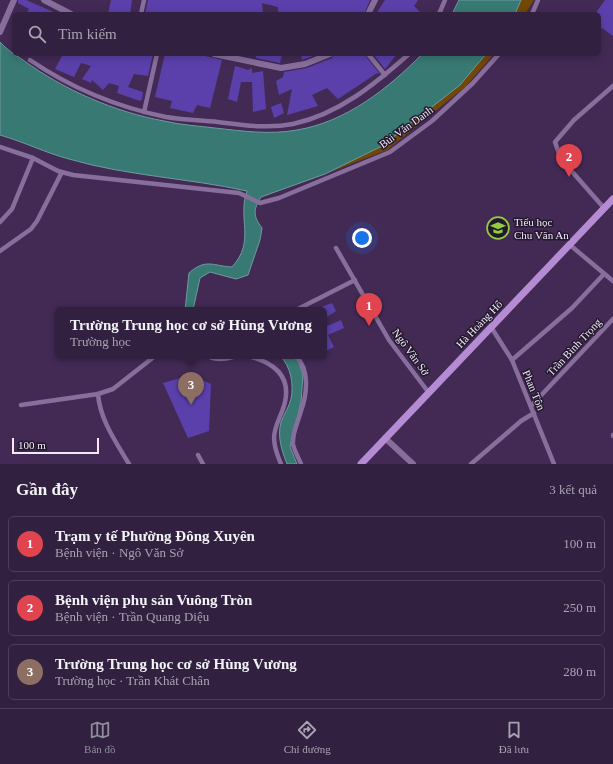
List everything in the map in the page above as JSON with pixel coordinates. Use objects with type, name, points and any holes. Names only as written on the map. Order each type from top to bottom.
[{"type":"main road","name":"Hà Hoàng Hổ","points":[[361,464],[613,199]]},
{"type":"street","points":[[1,31],[14,0]]},
{"type":"street","points":[[44,0],[67,12]]},
{"type":"street","points":[[141,12],[144,0]]},
{"type":"street","points":[[369,12],[375,0]]},
{"type":"street","points":[[440,12],[445,0]]},
{"type":"street","points":[[533,12],[538,0]]},
{"type":"street","points":[[144,112],[157,56]]},
{"type":"street","points":[[224,56],[281,68],[305,64],[325,56]]},
{"type":"street","points":[[370,56],[385,75]]},
{"type":"street","points":[[30,60],[49,73],[79,89],[111,102],[144,112],[168,117],[254,126],[293,124],[330,111],[353,100],[407,56]]},
{"type":"street","name":"Bùi Văn Danh","points":[[60,172],[74,175],[239,193],[260,203],[279,198],[390,152],[432,121],[473,83],[497,56]]},
{"type":"street","points":[[604,208],[561,159],[556,142],[574,120],[613,86]]},
{"type":"street","points":[[0,147],[34,159],[60,172],[37,221],[31,229],[0,251]]},
{"type":"street","points":[[0,222],[12,209],[34,159]]},
{"type":"street","points":[[570,245],[613,281]]},
{"type":"street","name":"Ngô Văn Sở","points":[[336,248],[389,340],[429,393]]},
{"type":"street","points":[[512,360],[572,308],[604,274]]},
{"type":"street","points":[[302,307],[355,280]]},
{"type":"street","name":"Trần Bình Trọng","points":[[531,406],[613,319]]},
{"type":"street","name":"Phan Tôn","points":[[491,327],[512,360],[554,464]]},
{"type":"street","points":[[21,405],[98,394],[113,389],[151,359]]},
{"type":"street","points":[[255,359],[277,368],[282,375],[286,389],[286,401],[275,432],[274,442],[281,464]]},
{"type":"street","points":[[299,359],[302,363],[305,373],[302,410],[294,434],[293,444],[301,464]]},
{"type":"street","points":[[98,394],[101,411],[110,433],[130,464]]},
{"type":"street","points":[[471,464],[521,421],[534,413]]},
{"type":"street","points":[[385,438],[413,464]]},
{"type":"street","points":[[198,455],[203,464]]},
{"type":"shaded area","points":[[459,0],[521,0],[516,12],[453,12]]},
{"type":"shaded area","points":[[521,0],[534,0],[526,12],[516,12]]},
{"type":"shaded area","points":[[0,42],[12,52],[12,56],[17,56],[55,81],[109,106],[177,124],[256,132],[297,130],[333,120],[366,102],[381,91],[420,56],[484,56],[460,85],[382,146],[325,174],[261,197],[255,209],[257,220],[262,228],[260,240],[248,275],[236,279],[210,272],[200,278],[194,307],[185,307],[189,273],[195,268],[205,264],[232,267],[239,257],[245,239],[244,201],[247,191],[91,165],[60,157],[0,135]]},
{"type":"shaded area","points":[[484,56],[492,56],[465,87],[387,150],[325,174],[382,146],[460,85]]},
{"type":"shaded area","points":[[283,359],[296,359],[299,362],[303,375],[301,402],[290,447],[297,464],[287,464],[281,444],[281,422],[292,394],[291,376]]},
{"type":"building","points":[[18,0],[26,0],[53,12],[27,12],[29,9],[18,3]]},
{"type":"building","points":[[111,0],[132,0],[130,12],[108,12]]},
{"type":"building","points":[[148,0],[370,0],[365,12],[278,12],[278,7],[262,3],[263,12],[145,12]]},
{"type":"building","points":[[385,0],[418,0],[414,6],[420,12],[377,12]]},
{"type":"building","points":[[605,0],[613,0],[613,36],[601,27],[601,12],[596,12]]},
{"type":"building","points":[[62,56],[153,56],[148,76],[134,74],[128,87],[143,92],[142,99],[140,101],[117,93],[119,86],[109,83],[103,90],[92,80],[91,83],[82,79],[91,66],[81,63],[74,77],[55,69]]},
{"type":"building","points":[[165,56],[205,56],[222,60],[210,108],[197,105],[193,113],[170,108],[172,101],[155,97]]},
{"type":"building","points":[[256,56],[282,56],[280,63],[256,58]]},
{"type":"building","points":[[301,56],[313,56],[302,60]]},
{"type":"building","points":[[333,56],[366,56],[380,74],[377,73],[338,99],[327,88],[312,95],[318,106],[287,115],[292,89],[279,95],[276,81],[283,77],[284,72],[307,68],[332,58]]},
{"type":"building","points":[[375,56],[395,56],[385,69]]},
{"type":"building","points":[[235,66],[248,70],[252,68],[252,73],[263,71],[266,109],[253,112],[252,82],[241,82],[237,102],[228,99]]},
{"type":"building","points":[[281,103],[284,113],[274,118],[271,107]]},
{"type":"building","points":[[332,303],[336,311],[327,317],[327,307],[322,307]]},
{"type":"building","points":[[341,320],[344,328],[328,335],[334,347],[327,350],[327,326]]},
{"type":"building","points":[[191,375],[211,384],[209,431],[188,438],[163,383]]},
{"type":"place","name":"Bệnh viện phụ sản Vuông Tròn","points":[[569,177]]},
{"type":"place","name":"Tiểu học Chu Văn An","points":[[498,228]]},
{"type":"place","name":"Trạm y tế Phường Đông Xuyên","points":[[369,326]]},
{"type":"place","name":"Trường Trung học cơ sở Hùng Vương","points":[[191,405]]}]
